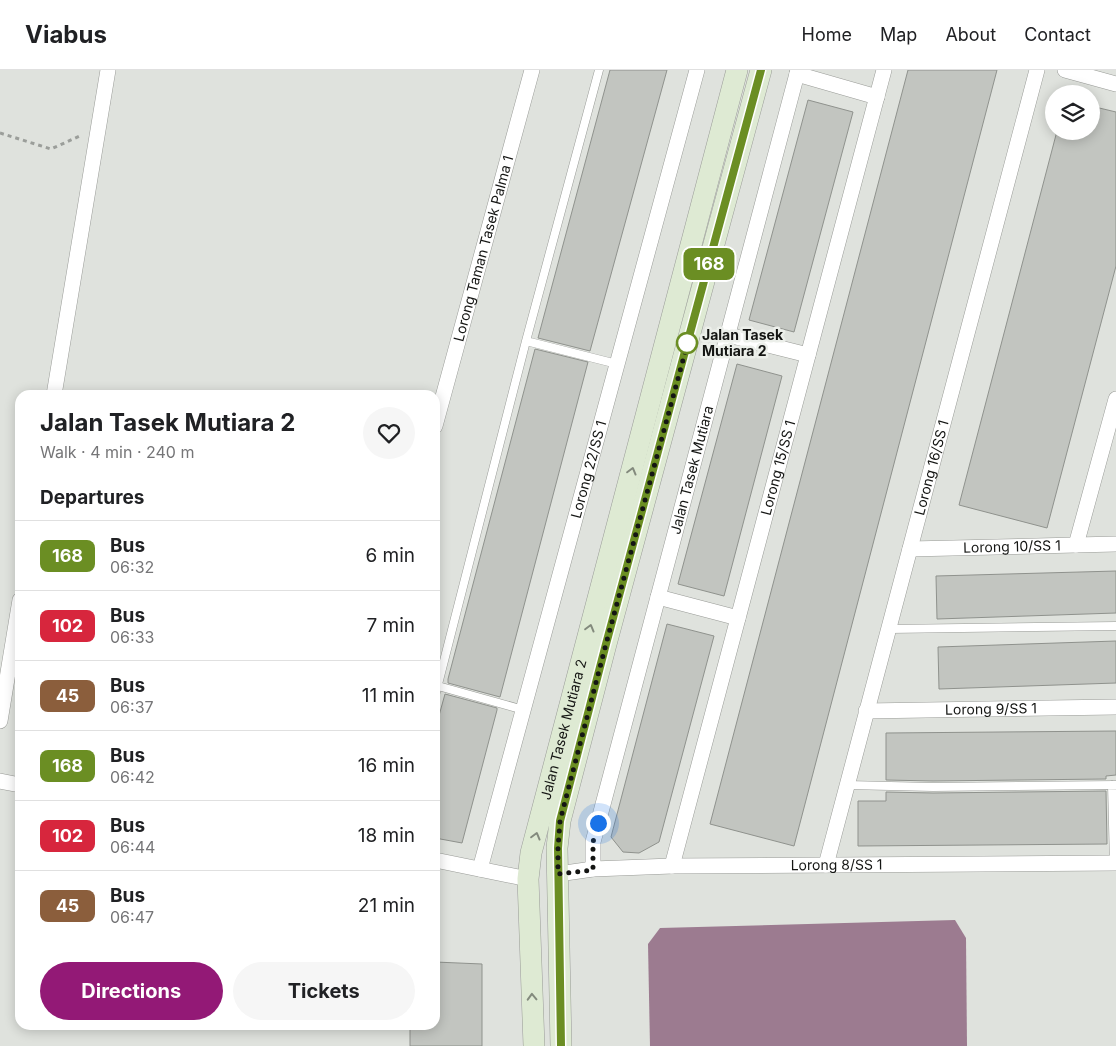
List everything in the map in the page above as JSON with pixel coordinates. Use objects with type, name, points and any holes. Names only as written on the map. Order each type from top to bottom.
[{"type":"street","points":[[55,390],[108,70]]},
{"type":"street","name":"Lorong Taman Tasek Palma 1","points":[[440,408],[532,70]]},
{"type":"street","name":"Lorong 22/SS 1","points":[[480,869],[697,70]]},
{"type":"street","name":"Jalan Tasek Mutiara 2","points":[[534,1046],[528,879],[531,853],[737,70]]},
{"type":"street","name":"Jalan Tasek Mutiara 2","points":[[561,1046],[558,874],[560,821],[761,70]]},
{"type":"street","name":"Lorong 15/SS 1","points":[[672,866],[884,70]]},
{"type":"street","name":"Lorong 16/SS 1","points":[[826,865],[1037,70]]},
{"type":"street","points":[[1065,70],[1116,84]]},
{"type":"street","points":[[798,72],[877,97]]},
{"type":"street","name":"Jalan Tasek Mutiara","points":[[593,870],[593,842],[798,72]]},
{"type":"street","points":[[728,334],[808,355]]},
{"type":"street","points":[[1076,545],[1116,399]]},
{"type":"street","name":"Lorong 10/SS 1","points":[[910,549],[1116,544]]},
{"type":"street","points":[[658,597],[738,618]]},
{"type":"street","points":[[0,721],[15,630]]},
{"type":"street","name":"Lorong 9/SS 1","points":[[866,711],[1116,707]]},
{"type":"street","points":[[0,781],[15,784]]},
{"type":"street","points":[[440,861],[528,879]]},
{"type":"street","name":"Lorong 8/SS 1","points":[[558,874],[593,870],[672,866],[1115,863]]},
{"type":"lane","points":[[440,678],[526,341],[599,70]]},
{"type":"lane","points":[[526,341],[617,364]]},
{"type":"lane","points":[[889,629],[1116,626]]},
{"type":"lane","points":[[440,687],[524,710]]},
{"type":"lane","points":[[847,785],[943,787],[1114,785],[1115,863]]},
{"type":"path","points":[[0,133],[50,149],[98,128]]},
{"type":"shaded area","points":[[955,920],[966,938],[967,1046],[650,1046],[648,944],[660,928]]},
{"type":"building","points":[[610,70],[667,70],[590,351],[538,338]]},
{"type":"building","points":[[908,70],[997,70],[794,846],[710,824]]},
{"type":"building","points":[[808,100],[853,112],[794,332],[749,320]]},
{"type":"building","points":[[1100,108],[1116,112],[1116,266],[1047,528],[959,505],[1055,140],[1100,140]]},
{"type":"building","points":[[535,349],[588,362],[500,697],[448,683],[448,679]]},
{"type":"building","points":[[737,364],[782,376],[724,596],[678,584]]},
{"type":"building","points":[[1116,571],[1116,613],[937,619],[936,576]]},
{"type":"building","points":[[667,624],[714,636],[659,842],[639,853],[623,852],[611,837]]},
{"type":"building","points":[[1116,641],[1116,683],[939,689],[938,647]]},
{"type":"building","points":[[445,694],[497,708],[462,843],[440,839],[440,712]]},
{"type":"building","points":[[1116,731],[1116,775],[1106,776],[1106,779],[886,780],[886,733]]},
{"type":"building","points":[[1106,791],[1107,844],[858,846],[858,801],[886,801],[886,792]]},
{"type":"building","points":[[440,962],[482,964],[482,1046],[410,1046],[410,1030],[440,1030]]},
{"type":"bus line","name":"168","points":[[561,1046],[558,848],[560,821],[761,70]]},
{"type":"place","name":"Jalan Tasek Mutiara 2","points":[[687,343]]},
{"type":"route","points":[[598,823],[593,842],[593,870],[558,874],[560,821],[689,338],[687,343]]}]
